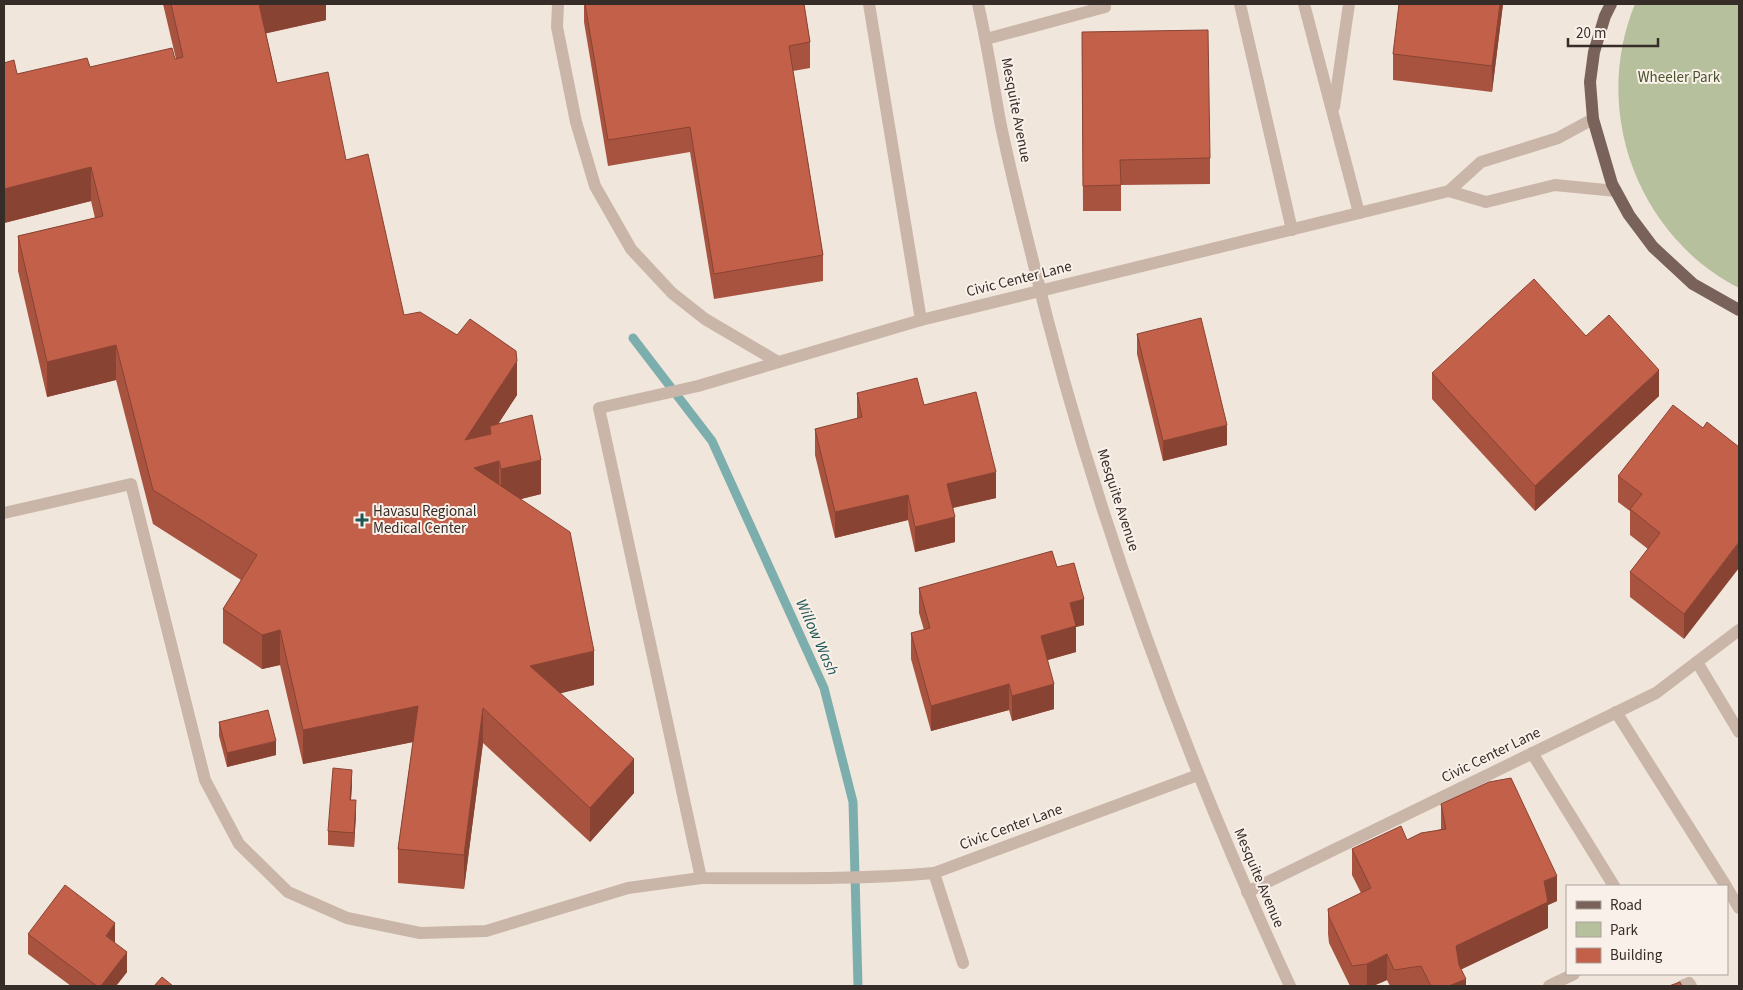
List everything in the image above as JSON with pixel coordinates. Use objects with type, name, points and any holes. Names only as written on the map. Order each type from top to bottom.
[{"type":"main road","points":[[1611,4],[1605,16],[1594,52],[1590,82],[1592,119],[1612,184],[1629,215],[1653,247],[1693,284],[1739,310]]},
{"type":"street","points":[[558,4],[557,27],[576,122],[595,186],[631,250],[672,293],[705,319],[778,362]]},
{"type":"street","points":[[869,4],[921,320]]},
{"type":"street","name":"Mesquite Avenue","points":[[978,4],[1000,121],[1040,290],[1066,387],[1106,518],[1150,647],[1198,775],[1247,892],[1290,986]]},
{"type":"street","points":[[1240,4],[1292,230]]},
{"type":"street","points":[[1304,4],[1334,112],[1359,214]]},
{"type":"street","points":[[1334,112],[1350,4]]},
{"type":"street","points":[[986,39],[1105,7]]},
{"type":"street","name":"Civic Center Lane","points":[[701,878],[599,408],[698,386],[921,320],[1449,191],[1481,162],[1558,138],[1592,119]]},
{"type":"street","points":[[1449,191],[1486,202],[1555,185],[1616,190]]},
{"type":"street","name":"Civic Center Lane","points":[[4,513],[131,484],[204,780],[239,844],[288,892],[347,918],[420,933],[477,931],[486,930],[628,888],[701,878],[829,878],[896,876],[934,872],[1198,775]]},
{"type":"street","name":"Civic Center Lane","points":[[1247,892],[1656,693],[1739,630]]},
{"type":"street","points":[[1697,662],[1739,732]]},
{"type":"street","points":[[1616,712],[1725,885]]},
{"type":"street","points":[[1532,753],[1613,885]]},
{"type":"street","points":[[934,872],[963,963]]},
{"type":"street","points":[[1728,890],[1739,908]]},
{"type":"street","points":[[1549,986],[1572,975]]},
{"type":"street","points":[[1682,986],[1689,983],[1691,986]]},
{"type":"green space","name":"Wheeler Park","points":[[1635,4],[1739,4],[1739,288],[1703,265],[1674,237],[1650,203],[1632,166],[1622,127],[1618,86],[1623,45]]},
{"type":"building","points":[[171,4],[259,4],[277,83],[328,72],[346,160],[368,154],[404,315],[420,312],[457,335],[470,319],[516,351],[517,361],[465,440],[491,434],[490,426],[532,415],[541,460],[501,469],[499,461],[474,468],[570,532],[594,651],[530,666],[634,759],[590,808],[483,708],[464,855],[398,849],[418,706],[303,730],[280,630],[262,635],[223,609],[257,555],[153,490],[116,345],[47,362],[18,236],[103,216],[91,167],[4,189],[4,63],[14,60],[17,74],[87,58],[90,67],[172,48],[175,59],[183,57]]},
{"type":"building","points":[[585,4],[804,4],[810,42],[789,46],[823,255],[714,274],[690,127],[608,140]]},
{"type":"building","points":[[1399,4],[1500,4],[1492,66],[1393,54]]},
{"type":"building","points":[[1208,30],[1210,158],[1120,160],[1121,185],[1083,186],[1082,32]]},
{"type":"building","points":[[1534,279],[1586,336],[1609,315],[1659,370],[1535,486],[1432,373]]},
{"type":"building","points":[[1201,318],[1227,425],[1163,441],[1137,334]]},
{"type":"building","points":[[917,378],[924,405],[976,392],[996,472],[947,484],[955,517],[915,527],[908,495],[835,512],[815,429],[862,417],[857,393]]},
{"type":"building","points":[[1673,405],[1703,428],[1707,422],[1739,447],[1739,542],[1684,614],[1630,572],[1660,533],[1630,509],[1642,494],[1618,476]]},
{"type":"building","points":[[1052,551],[1057,567],[1074,563],[1084,599],[1070,603],[1076,626],[1041,636],[1054,684],[1012,696],[1009,684],[931,706],[911,633],[930,628],[919,588]]},
{"type":"building","points":[[268,710],[276,741],[227,753],[219,722]]},
{"type":"building","points":[[333,768],[352,770],[350,800],[356,800],[354,833],[328,831]]},
{"type":"building","points":[[1511,778],[1557,876],[1544,881],[1548,902],[1456,946],[1459,965],[1466,979],[1449,986],[1431,986],[1421,966],[1394,970],[1387,954],[1367,964],[1352,966],[1329,917],[1328,909],[1371,888],[1352,849],[1401,826],[1407,840],[1421,833],[1446,829],[1441,804],[1489,782]]},
{"type":"building","points":[[65,885],[115,923],[106,936],[127,952],[101,986],[97,986],[28,934]]},
{"type":"building","points":[[162,977],[173,986],[154,986]]},
{"type":"building","points":[[1680,982],[1682,986],[1669,986]]},
{"type":"waterway","name":"Willow Wash","points":[[633,338],[712,441],[824,688],[853,802],[858,986]]},
{"type":"place","name":"Havasu Regional Medical Center","points":[[362,520]]}]
